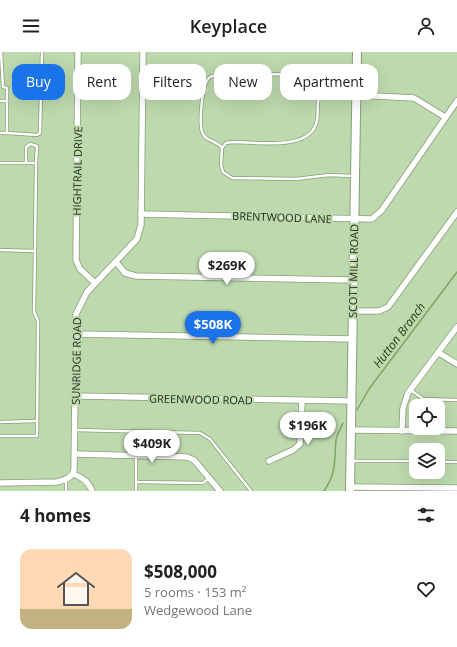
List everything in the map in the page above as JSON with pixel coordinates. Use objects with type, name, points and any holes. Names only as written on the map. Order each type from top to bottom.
[{"type":"street","name":"HIGHTRAIL DRIVE","points":[[78,52],[76,260],[80,269],[94,282]]},
{"type":"street","name":"SUNRIDGE ROAD","points":[[73,474],[75,454],[74,396],[76,314],[79,306],[94,282],[116,262],[137,239],[140,232],[142,214],[143,52]]},
{"type":"street","name":"SCOTT MILL ROAD","points":[[357,52],[357,64]]},
{"type":"street","points":[[378,94],[414,98],[445,117]]},
{"type":"street","name":"SCOTT MILL ROAD","points":[[350,489],[356,100]]},
{"type":"street","name":"BRENTWOOD LANE","points":[[142,214],[372,219],[378,216],[457,101]]},
{"type":"street","points":[[353,311],[379,311],[388,307],[457,212]]},
{"type":"street","points":[[116,262],[125,273],[136,276],[352,280]]},
{"type":"street","points":[[402,431],[403,408],[410,390],[457,328]]},
{"type":"street","points":[[75,334],[352,339]]},
{"type":"street","points":[[439,353],[457,364]]},
{"type":"street","name":"GREENWOOD ROAD","points":[[74,396],[351,401]]},
{"type":"street","points":[[269,461],[293,450],[300,444],[302,438],[302,401]]},
{"type":"street","points":[[351,430],[457,431]]},
{"type":"street","points":[[75,454],[188,456],[194,460],[220,491]]},
{"type":"street","points":[[0,483],[49,483],[66,479],[73,474],[90,485],[92,491]]},
{"type":"street","points":[[350,489],[436,490],[457,488]]},
{"type":"lane","points":[[1,52],[0,61],[3,87],[7,88],[7,133]]},
{"type":"lane","points":[[0,133],[37,135],[40,133],[42,52]]},
{"type":"lane","points":[[222,148],[218,142],[210,140],[203,135],[201,128],[201,108],[206,84],[210,77],[216,75],[280,74]]},
{"type":"lane","points":[[318,100],[317,121],[314,131],[306,138],[295,142],[226,143],[222,148],[221,165],[223,172],[232,178],[296,179],[329,175],[355,176]]},
{"type":"lane","points":[[0,102],[7,101]]},
{"type":"lane","points":[[0,436],[37,436],[38,321],[34,312],[37,146],[30,144],[26,147],[26,163]]},
{"type":"lane","points":[[0,162],[36,163]]},
{"type":"lane","points":[[0,250],[35,252]]},
{"type":"lane","points":[[410,390],[424,399],[457,400]]},
{"type":"lane","points":[[0,422],[37,421]]},
{"type":"lane","points":[[75,430],[200,433],[210,439],[251,491]]},
{"type":"lane","points":[[136,455],[136,491]]},
{"type":"lane","points":[[350,460],[409,461]]},
{"type":"lane","points":[[445,462],[457,462]]},
{"type":"lane","points":[[136,482],[203,483],[210,478]]},
{"type":"lane","points":[[66,479],[66,491]]},
{"type":"waterway","name":"Hutton Branch","points":[[357,410],[369,389],[457,272]]},
{"type":"waterway","name":"Hutton Branch","points":[[324,491],[333,472],[336,440],[343,423]]}]
